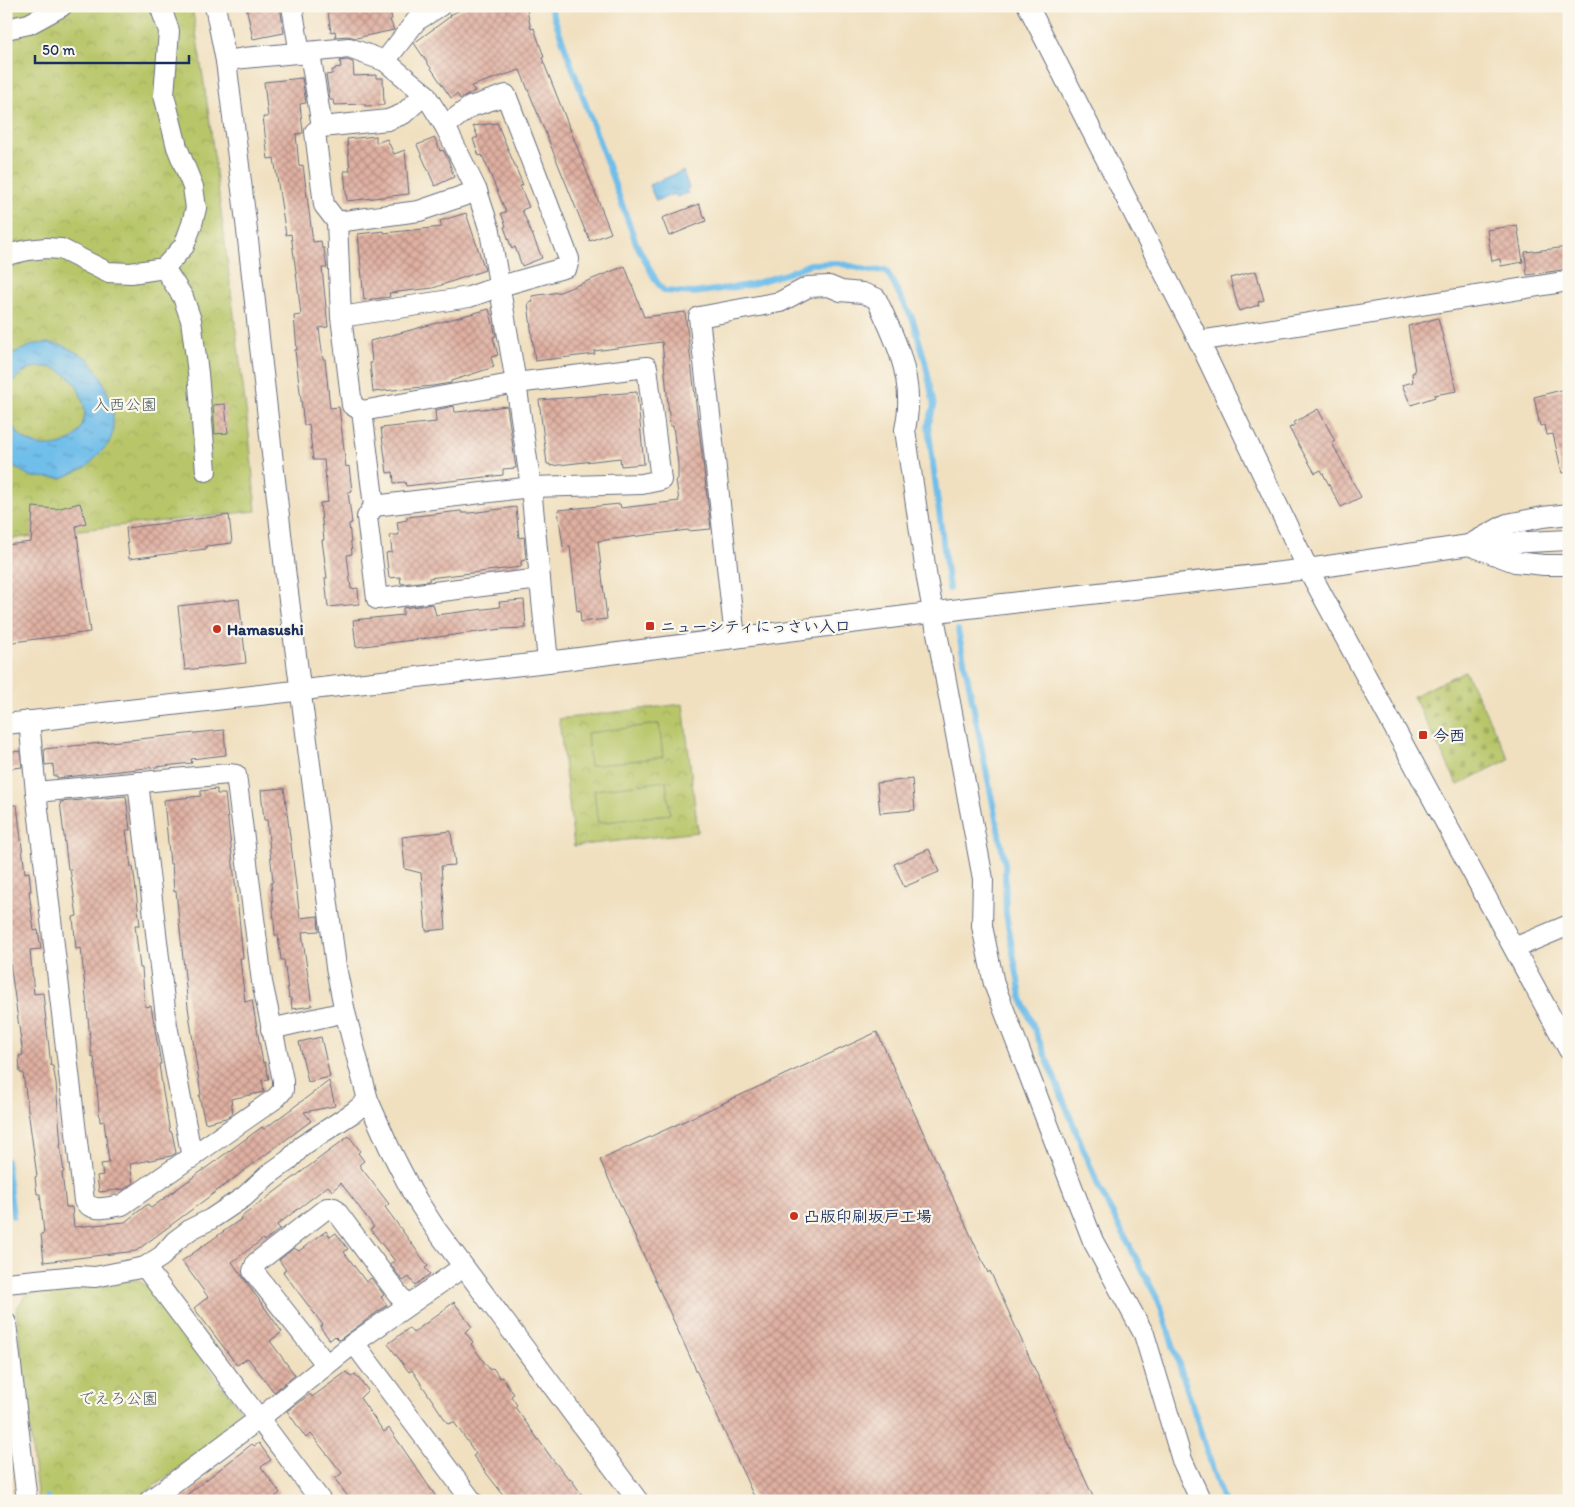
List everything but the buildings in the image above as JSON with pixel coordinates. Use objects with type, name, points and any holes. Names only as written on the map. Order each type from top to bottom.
[{"type":"street","points":[[6,29],[28,24],[62,6]]},
{"type":"street","points":[[6,256],[28,250],[61,249],[107,272],[131,273],[164,268],[184,246],[196,208],[193,187],[177,147],[164,95],[169,31],[160,6]]},
{"type":"street","points":[[215,6],[226,61],[276,490],[336,967],[345,1012],[368,1100],[412,1192],[463,1267],[638,1501]]},
{"type":"street","points":[[292,6],[322,127]]},
{"type":"street","points":[[385,60],[416,21],[440,6]]},
{"type":"street","points":[[1028,6],[1199,341],[1308,569],[1569,1050]]},
{"type":"street","points":[[226,61],[349,48],[385,60],[426,94],[445,126],[477,191],[490,231],[501,286],[531,487],[548,662]]},
{"type":"street","points":[[374,506],[531,487],[642,484],[661,480],[647,367],[516,383],[362,411],[352,405],[342,317],[337,222],[324,205],[315,132],[322,127],[388,120],[403,114],[426,94]]},
{"type":"street","points":[[342,317],[469,297],[567,266],[569,259],[506,95],[470,107],[445,126]]},
{"type":"street","points":[[337,222],[419,212],[477,191]]},
{"type":"street","points":[[164,268],[183,297],[191,320],[197,364],[206,471]]},
{"type":"street","points":[[1199,341],[1569,281]]},
{"type":"street","points":[[735,638],[699,317],[780,302],[808,287],[830,286],[841,291],[862,293],[876,298],[904,366],[909,406],[905,430],[934,613],[983,879],[982,926],[994,984],[1093,1241],[1144,1334],[1182,1460],[1201,1501]]},
{"type":"street","points":[[362,411],[374,506],[367,517],[377,599],[540,579]]},
{"type":"street","points":[[1469,545],[1507,524],[1569,514]]},
{"type":"street","points":[[6,724],[548,662],[934,613],[1308,569],[1469,545],[1569,540]]},
{"type":"street","points":[[1469,545],[1516,562],[1544,566],[1569,565]]},
{"type":"street","points":[[29,721],[36,792],[84,1201],[88,1207],[96,1209],[122,1205],[192,1158],[276,1098],[283,1090],[283,1080],[262,982],[236,775],[228,774],[36,792]]},
{"type":"street","points":[[138,782],[167,1026],[192,1158]]},
{"type":"street","points":[[1514,948],[1569,925]]},
{"type":"street","points":[[271,1029],[345,1012]]},
{"type":"street","points":[[6,1283],[94,1276],[145,1266],[162,1256],[175,1241],[192,1229],[244,1197],[268,1175],[289,1160],[302,1146],[354,1112],[368,1100]]},
{"type":"street","points":[[326,1364],[254,1271],[256,1263],[327,1208],[334,1208],[406,1305]]},
{"type":"street","points":[[145,1266],[321,1501]]},
{"type":"street","points":[[158,1498],[326,1364],[406,1305],[463,1267]]},
{"type":"street","points":[[6,1323],[27,1501]]},
{"type":"street","points":[[354,1343],[472,1501]]},
{"type":"green space","name":"入西公園","points":[[6,6],[192,6],[209,116],[249,434],[256,511],[52,533],[6,540]]},
{"type":"green space","points":[[1465,671],[1509,759],[1458,785],[1413,696]]},
{"type":"green space","points":[[683,704],[698,832],[574,846],[559,719]]},
{"type":"green space","points":[[659,724],[663,757],[590,766],[587,733]]},
{"type":"green space","points":[[666,781],[670,814],[598,823],[594,790]]},
{"type":"green space","name":"でえろ公園","points":[[127,1279],[137,1280],[149,1287],[242,1412],[241,1422],[134,1501],[38,1501],[16,1310],[26,1294],[78,1288]]},
{"type":"water","points":[[683,171],[689,188],[686,190],[688,193],[677,197],[675,194],[656,201],[649,185]]},
{"type":"water","points":[[36,344],[62,345],[89,359],[101,377],[113,414],[113,432],[109,443],[87,467],[62,478],[32,477],[6,461],[6,403],[9,417],[16,430],[22,437],[36,445],[54,446],[63,444],[75,437],[83,422],[85,415],[84,406],[77,387],[70,377],[53,368],[35,367],[27,370],[12,383],[6,401],[6,356]]},
{"type":"waterway","points":[[550,6],[636,243],[656,281],[664,291],[694,293],[749,285],[810,264],[838,263],[871,271],[886,270],[913,320],[925,361],[934,406],[928,425],[949,589]]},
{"type":"waterway","points":[[958,630],[1005,864],[1006,914],[1021,996],[1100,1190],[1159,1302],[1223,1501]]},
{"type":"waterway","points":[[6,1160],[13,1216]]},
{"type":"place","name":"ニューシティにっさい入口","points":[[650,626]]},
{"type":"place","name":"Hamasushi","points":[[217,629]]},
{"type":"place","name":"今西","points":[[1423,735]]},
{"type":"place","name":"凸版印刷坂戸工場","points":[[794,1216]]}]
